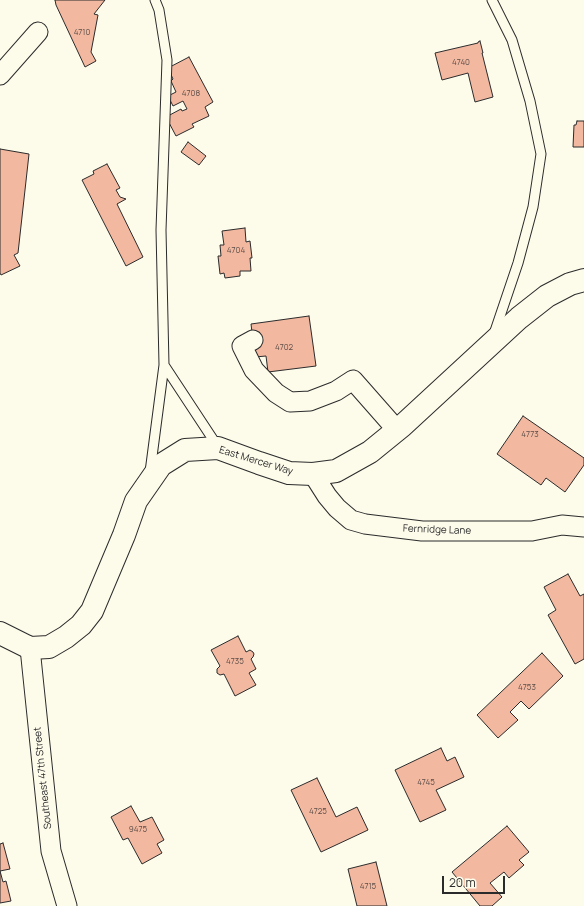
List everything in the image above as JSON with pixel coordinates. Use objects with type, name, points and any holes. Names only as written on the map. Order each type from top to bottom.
[{"type":"street","points":[[0,75],[38,32]]},
{"type":"street","name":"East Mercer Way","points":[[30,648],[48,647],[66,638],[81,625],[92,611],[124,535],[136,501],[161,465],[185,450],[218,448],[288,473],[313,474],[336,471],[370,452],[519,318],[547,296],[570,284],[584,280]]},
{"type":"street","points":[[253,340],[242,346],[254,370],[280,396],[290,402],[310,401],[336,391],[353,380],[396,430]]},
{"type":"street","name":"Fernridge Lane","points":[[313,474],[327,496],[337,508],[351,520],[365,524],[422,531],[532,531],[562,525],[584,527]]},
{"type":"street","points":[[0,633],[30,648]]},
{"type":"street","name":"Southeast 47th Street","points":[[30,648],[51,851],[67,906]]},
{"type":"lane","points":[[148,483],[164,365],[161,230],[167,60],[159,10],[155,0]]},
{"type":"lane","points":[[490,345],[518,263],[533,207],[540,154],[530,101],[512,40],[492,0]]},
{"type":"lane","points":[[164,365],[218,448]]},
{"type":"building","points":[[55,0],[105,0],[94,14],[98,15],[91,52],[96,61],[85,67]]},
{"type":"building","points":[[480,41],[493,97],[475,102],[468,73],[442,80],[435,53],[478,43]]},
{"type":"building","points":[[189,57],[213,102],[205,107],[209,116],[192,124],[194,127],[176,136],[166,117],[181,109],[182,111],[187,109],[183,101],[173,106],[168,96],[176,92],[171,81],[173,79],[168,68]]},
{"type":"building","points":[[577,121],[584,121],[584,147],[573,147],[574,125],[576,125]]},
{"type":"building","points":[[188,142],[206,156],[199,165],[181,152]]},
{"type":"building","points":[[0,149],[29,154],[18,253],[14,255],[20,266],[1,275],[0,273]]},
{"type":"building","points":[[107,164],[120,188],[116,190],[120,197],[126,199],[117,204],[143,257],[126,266],[82,180],[94,174],[93,171]]},
{"type":"building","points":[[245,228],[246,242],[250,241],[252,258],[250,258],[251,271],[240,271],[240,276],[225,278],[224,273],[220,274],[218,256],[221,256],[220,245],[224,245],[222,231]]},
{"type":"building","points":[[309,316],[316,366],[268,372],[266,356],[255,357],[251,324]]},
{"type":"building","points":[[523,416],[584,458],[584,465],[565,492],[546,478],[541,485],[497,454]]},
{"type":"building","points":[[568,574],[580,596],[584,594],[584,659],[575,664],[548,615],[556,610],[544,587]]},
{"type":"building","points":[[238,636],[246,652],[250,650],[254,654],[251,659],[256,669],[249,673],[256,685],[235,696],[224,674],[220,675],[217,673],[217,669],[220,666],[211,650]]},
{"type":"building","points":[[542,653],[563,676],[529,709],[521,701],[510,712],[518,720],[498,738],[477,715]]},
{"type":"building","points":[[441,748],[447,761],[455,757],[464,777],[436,790],[446,810],[420,822],[395,770]]},
{"type":"building","points":[[317,778],[336,817],[357,807],[368,830],[321,852],[291,790]]},
{"type":"building","points":[[131,806],[140,822],[152,817],[164,840],[157,844],[162,853],[142,864],[128,838],[123,840],[111,817]]},
{"type":"building","points":[[507,826],[529,852],[519,860],[524,865],[509,878],[504,872],[490,883],[502,897],[492,906],[480,906],[452,872]]},
{"type":"building","points":[[3,843],[10,869],[0,871],[0,844]]},
{"type":"building","points":[[376,862],[387,906],[357,906],[348,869]]},
{"type":"building","points":[[0,871],[3,882],[6,881],[11,901],[0,903]]}]
